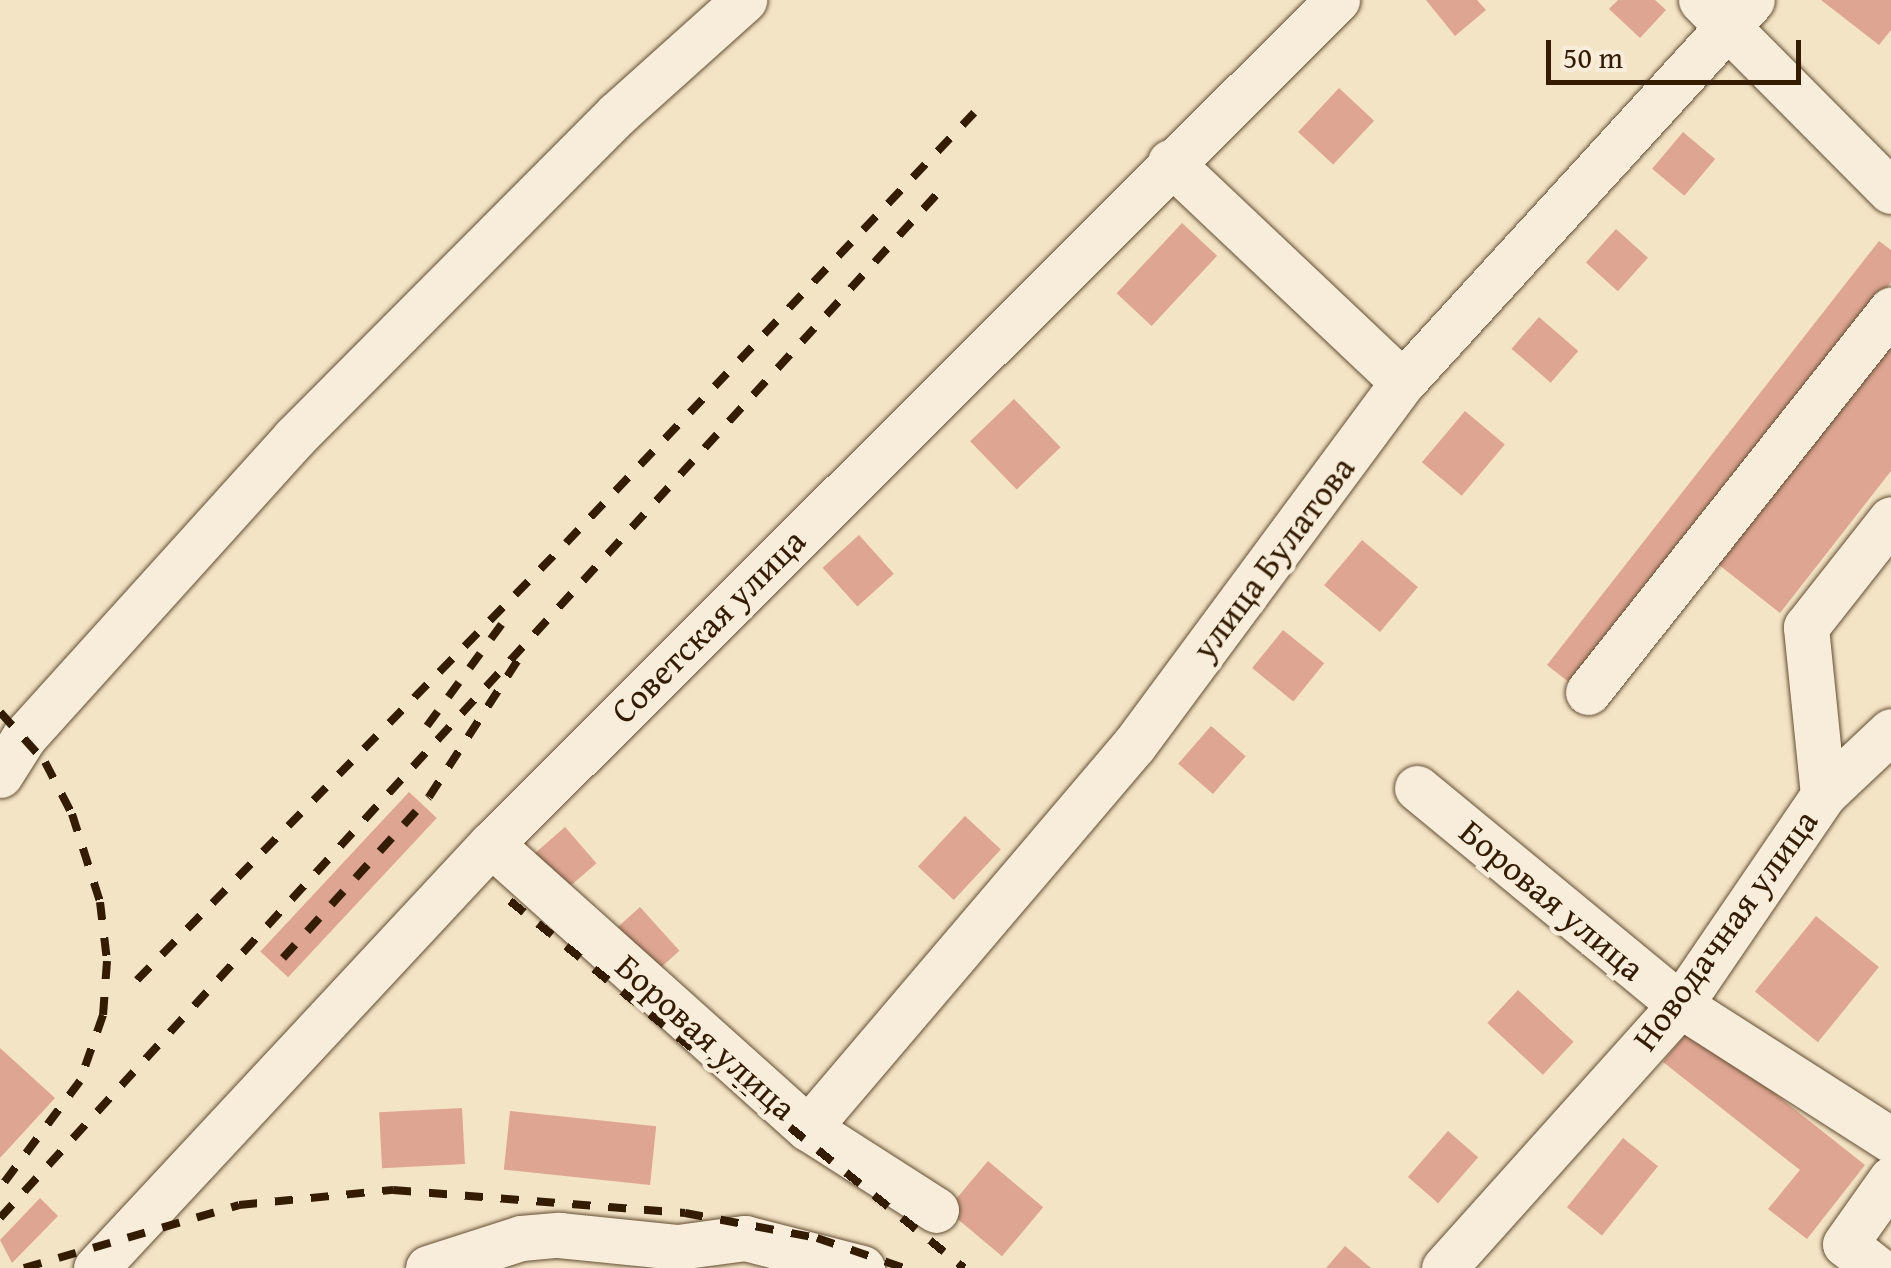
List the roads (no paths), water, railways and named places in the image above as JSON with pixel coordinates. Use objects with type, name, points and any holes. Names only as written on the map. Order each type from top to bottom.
[{"type":"street","points":[[0,775],[24,738],[294,438],[617,114],[744,0]]},
{"type":"street","name":"Советская улица","points":[[96,1268],[491,844],[1170,162],[1338,0]]},
{"type":"street","points":[[1728,9],[1891,190]]},
{"type":"street","name":"улица Булатова","points":[[808,1128],[1134,745],[1403,382],[1728,9]]},
{"type":"street","points":[[1170,162],[1403,382]]},
{"type":"street","points":[[1588,692],[1891,310]]},
{"type":"street","points":[[1823,795],[1806,627],[1891,519]]},
{"type":"street","name":"Новодачная улица","points":[[1444,1268],[1680,1004],[1823,795],[1891,730]]},
{"type":"street","name":"Боровая улица","points":[[1417,788],[1680,1004],[1891,1140]]},
{"type":"street","name":"Боровая улица","points":[[491,844],[808,1128],[936,1210]]},
{"type":"street","points":[[1876,1268],[1844,1244],[1891,1179]]},
{"type":"street","points":[[428,1268],[521,1238],[559,1235],[679,1257],[714,1239],[782,1242],[862,1268]]},
{"type":"railway","points":[[137,980],[566,543],[974,113]]},
{"type":"railway","points":[[0,1218],[936,195]]},
{"type":"railway","points":[[427,726],[504,621]]},
{"type":"railway","points":[[283,958],[429,797],[520,657]]},
{"type":"railway","points":[[0,712],[45,762],[72,814],[100,902],[107,961],[103,1015],[80,1081],[0,1188]]},
{"type":"railway","points":[[510,901],[964,1268]]},
{"type":"railway","points":[[24,1268],[239,1205],[393,1190],[685,1213],[817,1238],[904,1268]]}]
